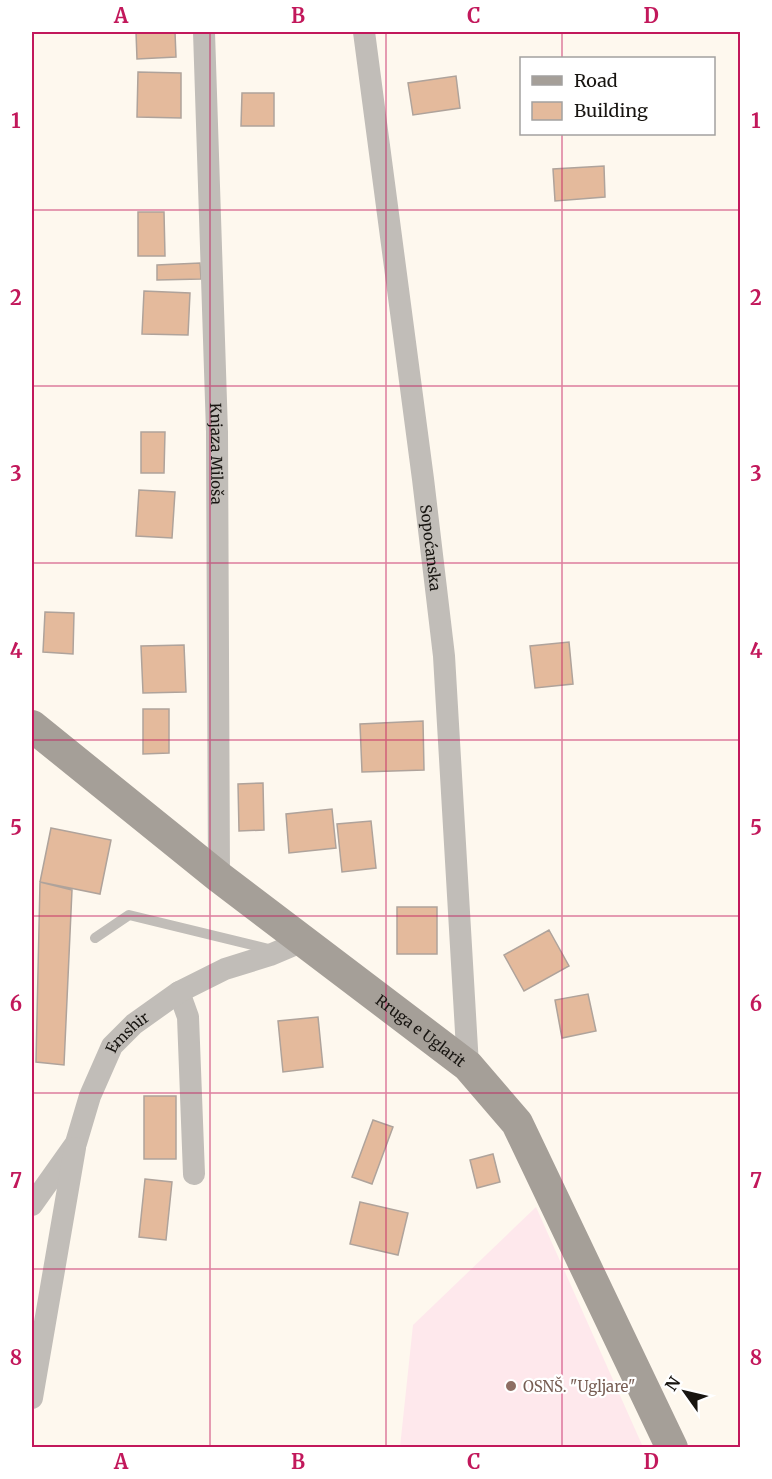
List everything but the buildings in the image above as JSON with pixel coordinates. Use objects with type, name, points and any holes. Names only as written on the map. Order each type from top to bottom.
[{"type":"street","name":"Knjaza Miloša","points":[[204,32],[217,432],[219,877]]},
{"type":"street","name":"Sopoćanska","points":[[363,32],[423,479],[444,656],[468,1066]]},
{"type":"street","name":"Rruga e Uglarit","points":[[32,726],[219,877],[290,946],[468,1066],[517,1123],[672,1448]]},
{"type":"street","name":"Emshir","points":[[32,1205],[76,1143],[90,1096],[112,1046],[134,1024],[179,992],[225,969],[270,955],[290,946]]},
{"type":"street","points":[[179,992],[188,1017],[194,1174]]},
{"type":"street","points":[[32,1398],[76,1143]]},
{"type":"lane","points":[[95,938],[129,915],[290,946]]},
{"type":"shaded area","name":"OSNŠ. \"Ugljare\"","points":[[536,1207],[643,1447],[400,1447],[413,1325]]},
{"type":"place","name":"OSNŠ. \"Ugljare\"","points":[[511,1386]]}]
